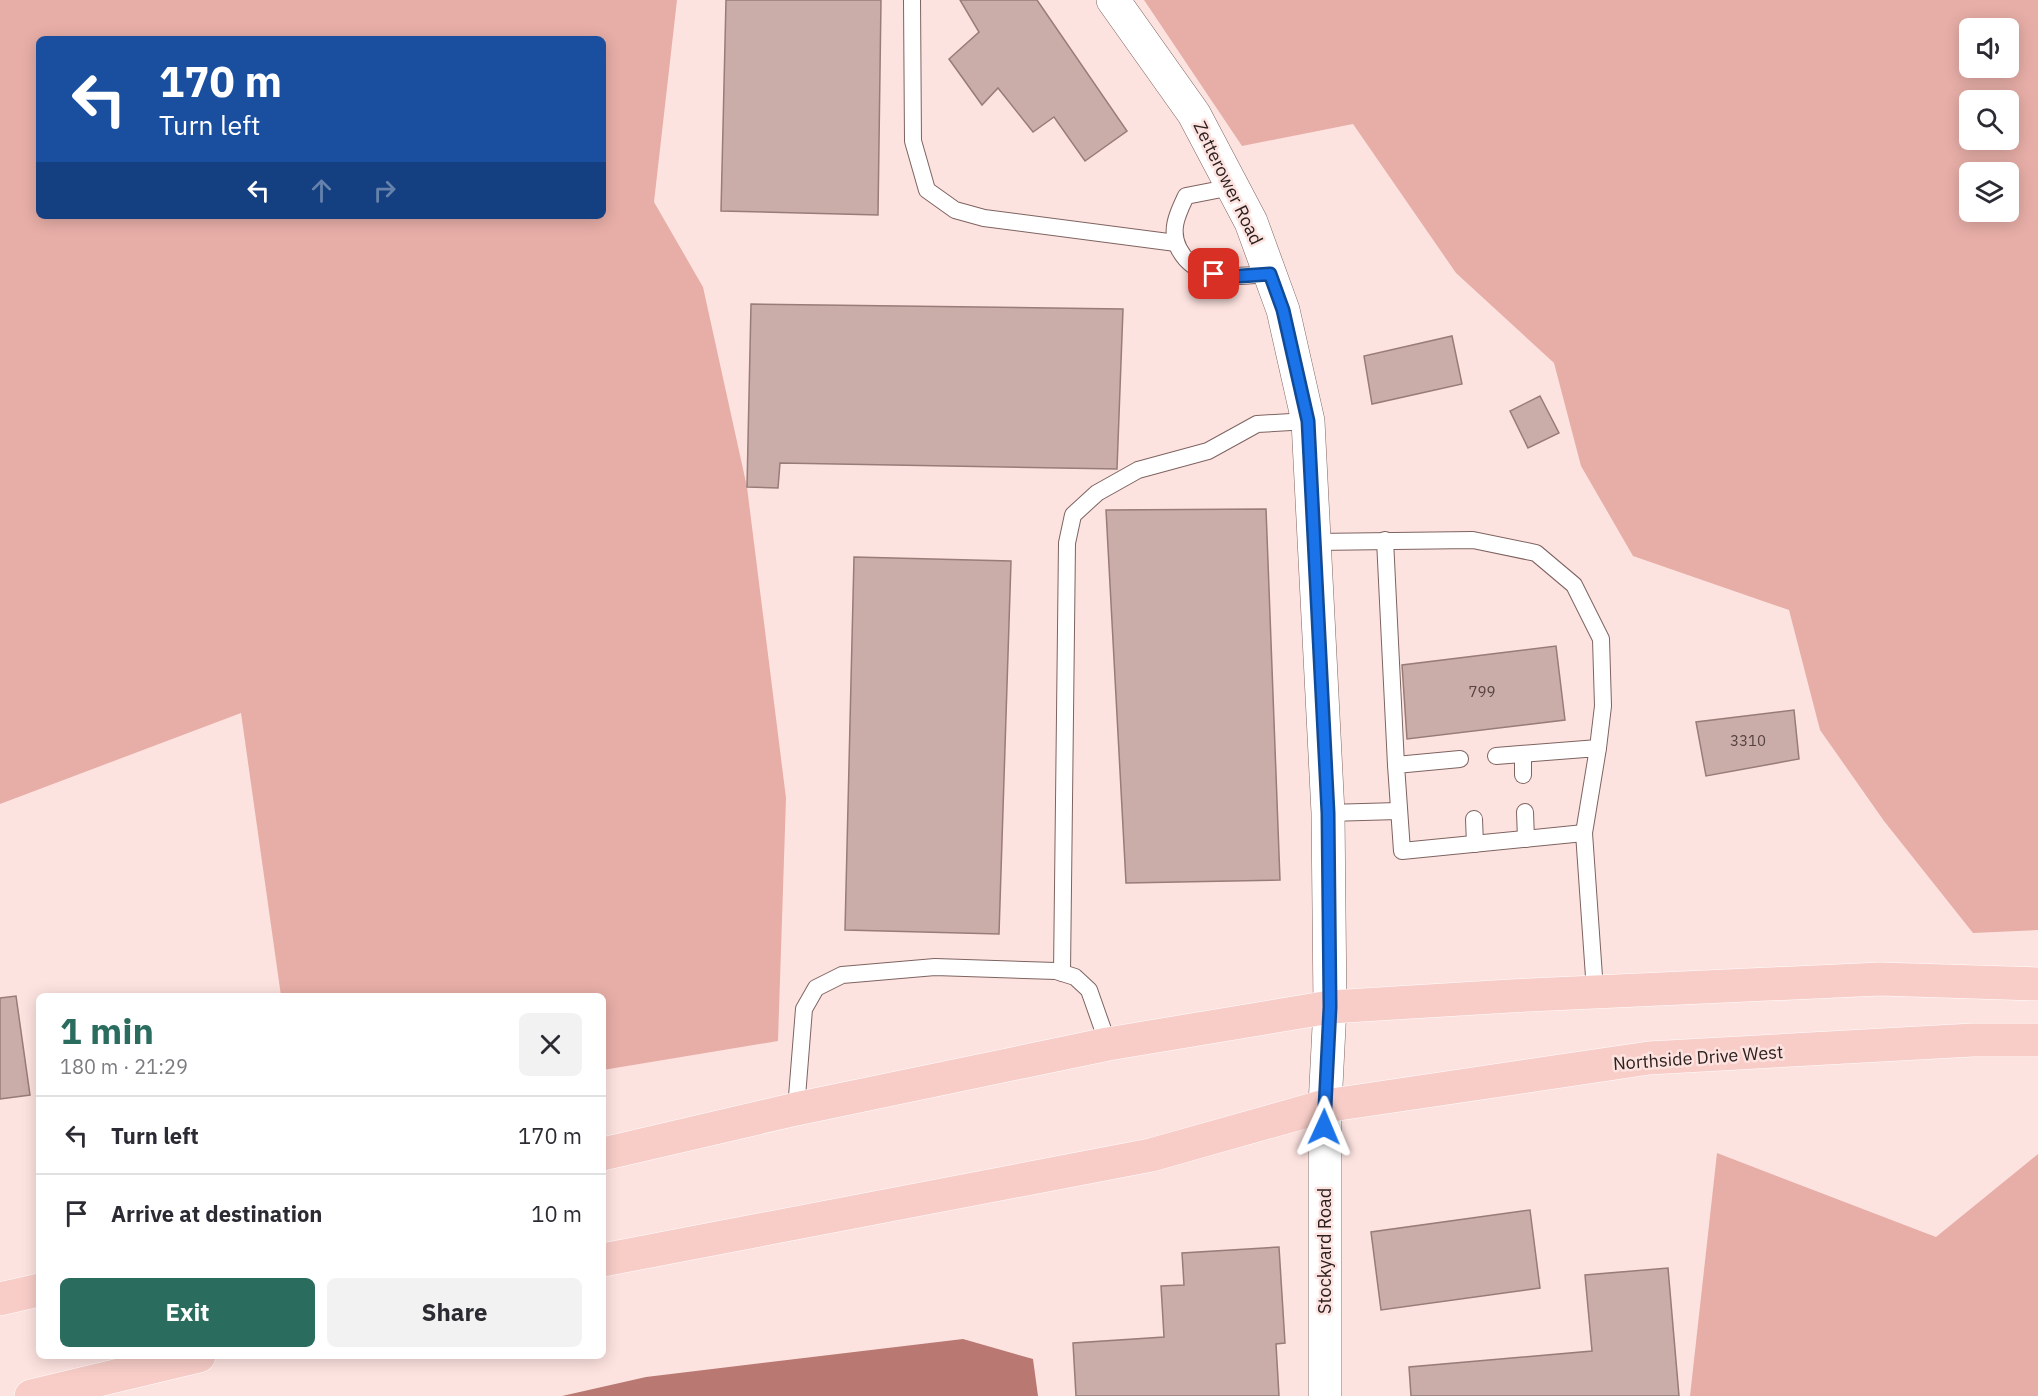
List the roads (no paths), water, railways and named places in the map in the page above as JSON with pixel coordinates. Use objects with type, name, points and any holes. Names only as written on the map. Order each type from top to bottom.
[{"type":"main road","points":[[606,1153],[796,1109],[1108,1044],[1330,1007],[1595,991],[1880,979],[2038,984]]},
{"type":"main road","name":"Northside Drive West","points":[[606,1259],[1151,1155],[1324,1106],[1649,1058],[1973,1040],[2038,1040]]},
{"type":"main road","points":[[0,1299],[36,1291]]},
{"type":"main road","points":[[30,1396],[186,1359]]},
{"type":"street","name":"Zetterower Road","points":[[1113,0],[1194,114],[1251,222],[1283,310],[1308,421],[1328,813],[1330,1007],[1324,1106]]},
{"type":"street","name":"Stockyard Road","points":[[1324,1106],[1325,1396]]},
{"type":"lane","points":[[912,0],[913,141],[927,190],[955,210],[984,218],[1176,243]]},
{"type":"lane","points":[[1232,187],[1186,196],[1175,219],[1176,243],[1186,262],[1202,273],[1226,277],[1270,274]]},
{"type":"lane","points":[[1062,973],[1067,543],[1073,515],[1097,493],[1138,470],[1208,451],[1257,424],[1308,421]]},
{"type":"lane","points":[[1385,540],[1398,811],[1402,851],[1584,833]]},
{"type":"lane","points":[[1314,542],[1473,540],[1536,553],[1574,585],[1601,639],[1603,706],[1584,833],[1595,991]]},
{"type":"lane","points":[[1496,756],[1598,747]]},
{"type":"lane","points":[[1523,754],[1523,775]]},
{"type":"lane","points":[[1396,765],[1460,759]]},
{"type":"lane","points":[[1328,813],[1398,811]]},
{"type":"lane","points":[[1525,812],[1526,839]]},
{"type":"lane","points":[[1474,819],[1475,844]]},
{"type":"lane","points":[[796,1109],[804,1009],[816,988],[842,975],[935,967],[1062,973],[1075,977],[1089,990],[1108,1044]]}]
